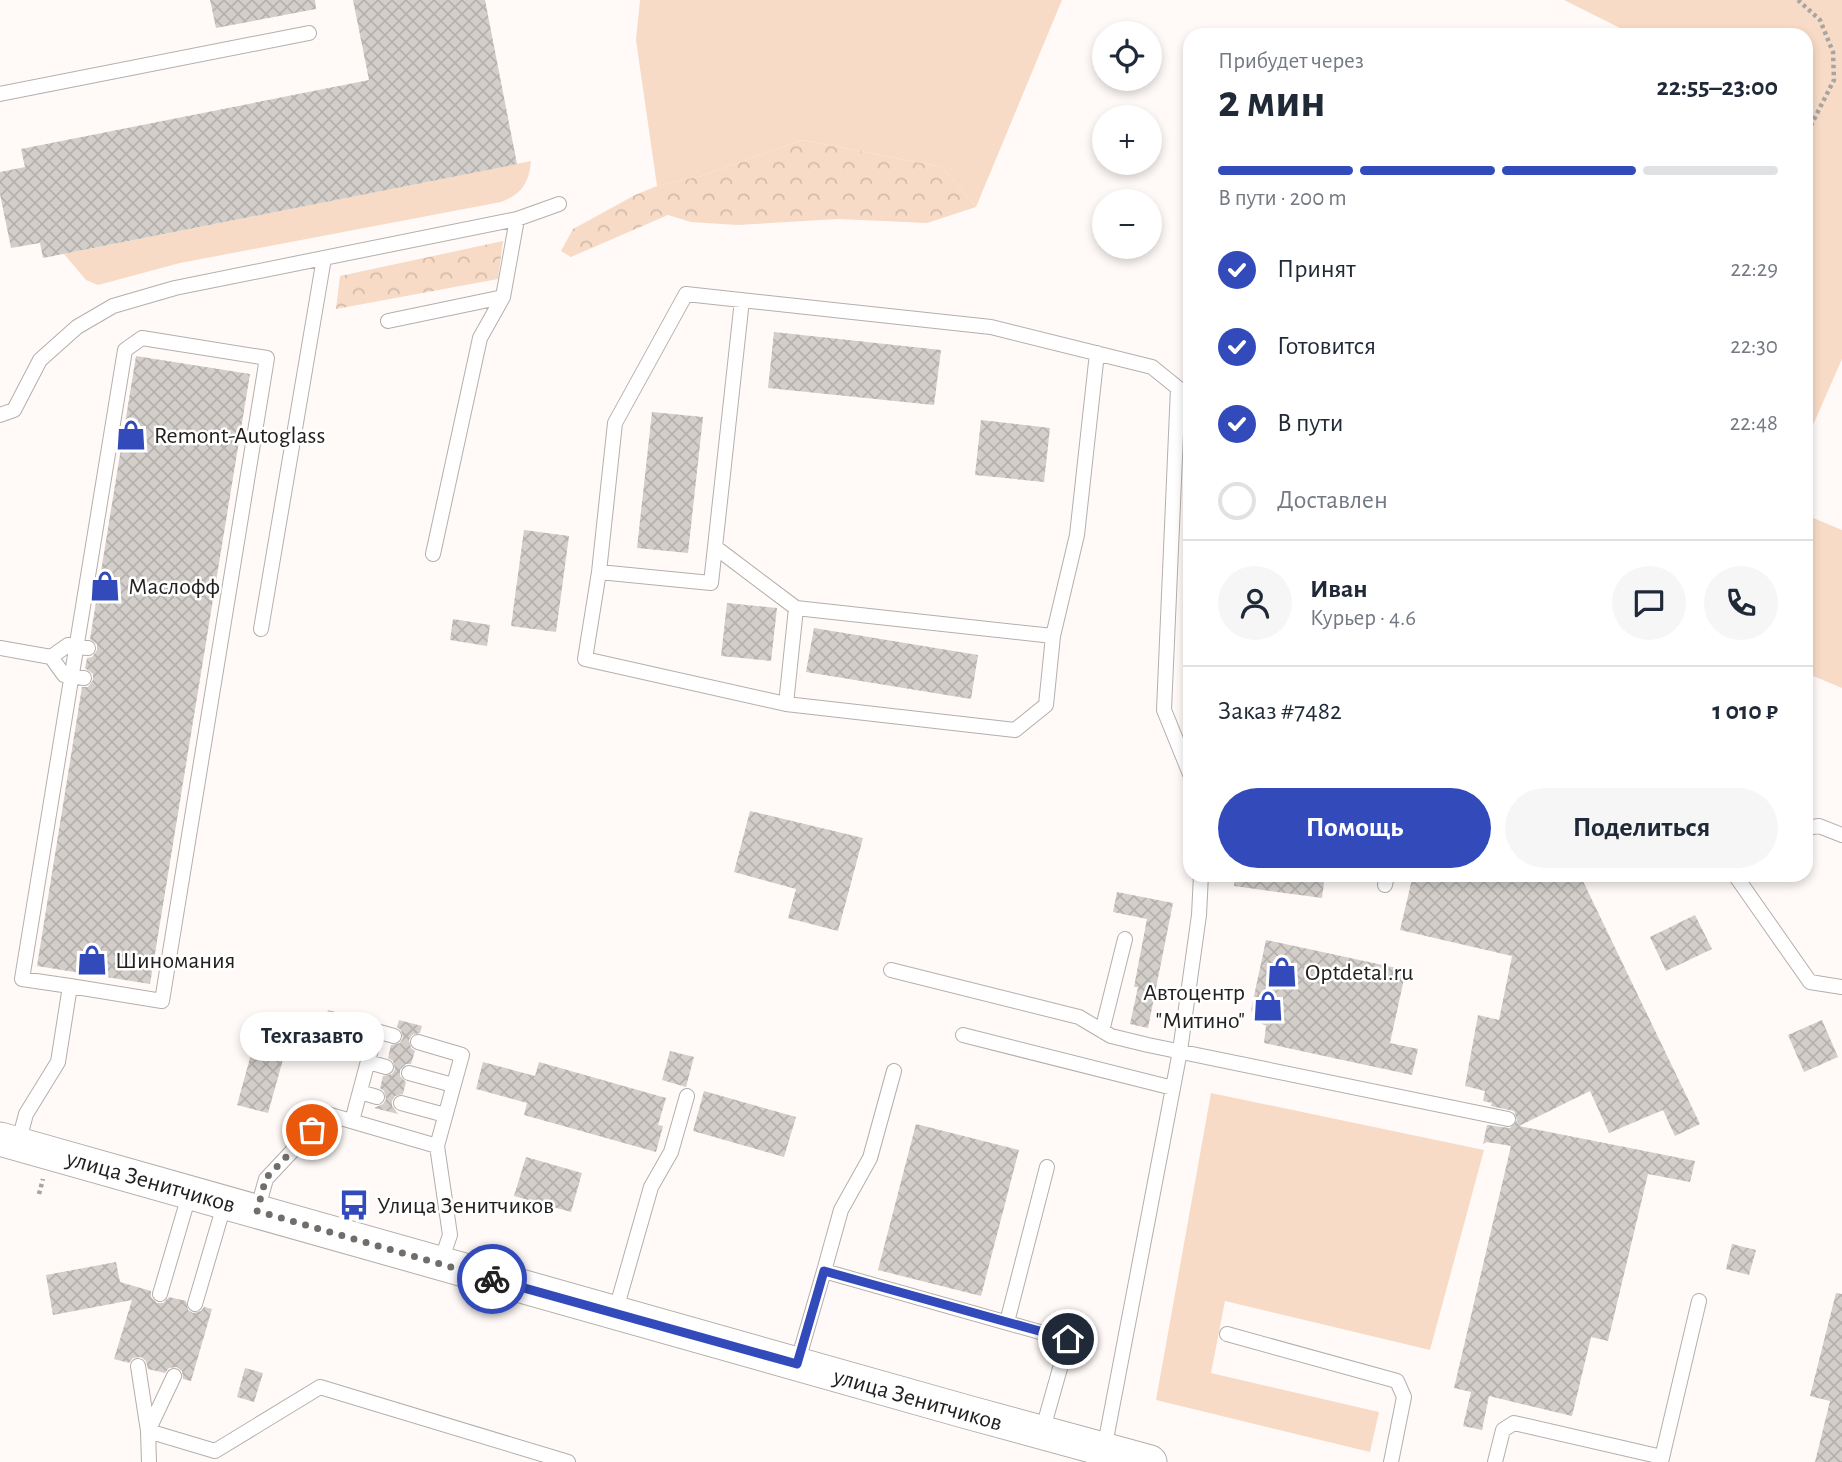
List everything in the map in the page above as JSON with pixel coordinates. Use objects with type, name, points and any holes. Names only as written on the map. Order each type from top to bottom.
[{"type":"street","name":"улица Зенитчиков","points":[[6,1144],[190,1192],[1042,1433],[1103,1456],[1150,1462]]},
{"type":"lane","points":[[0,94],[309,33]]},
{"type":"lane","points":[[0,415],[14,410],[40,360],[77,327],[113,306],[175,288],[517,219],[559,204]]},
{"type":"lane","points":[[433,554],[480,338],[503,297],[517,219]]},
{"type":"lane","points":[[261,629],[324,258]]},
{"type":"lane","points":[[1097,353],[1077,535],[1053,636],[1046,705],[1015,730],[786,704],[585,659],[599,572],[615,423],[686,294],[991,327],[1097,353],[1152,367],[1178,388],[1164,710],[1183,757]]},
{"type":"lane","points":[[388,321],[503,297]]},
{"type":"lane","points":[[599,572],[711,583],[742,300]]},
{"type":"lane","points":[[142,338],[267,358],[162,1001],[22,979],[78,677],[125,350],[142,338]]},
{"type":"lane","points":[[715,547],[796,608],[1053,636]]},
{"type":"lane","points":[[786,704],[796,608]]},
{"type":"lane","points":[[51,657],[68,645],[83,647]]},
{"type":"lane","points":[[0,648],[51,657],[64,675],[78,677]]},
{"type":"lane","points":[[1813,827],[1819,826],[1842,835]]},
{"type":"lane","points":[[1103,1456],[1180,1051],[1199,915],[1201,882]]},
{"type":"lane","points":[[1740,882],[1811,982],[1842,987]]},
{"type":"lane","points":[[1102,1031],[1125,939]]},
{"type":"lane","points":[[891,970],[1079,1017],[1111,1036],[1508,1119]]},
{"type":"lane","points":[[6,1144],[58,1062],[70,986]]},
{"type":"lane","points":[[352,1121],[376,1031],[394,1036]]},
{"type":"lane","points":[[962,1035],[1173,1088]]},
{"type":"lane","points":[[418,1042],[462,1055],[437,1146],[450,1235],[440,1264]]},
{"type":"lane","points":[[368,1062],[386,1067]]},
{"type":"lane","points":[[797,1364],[841,1210],[870,1158],[894,1071]]},
{"type":"lane","points":[[409,1073],[453,1085]]},
{"type":"lane","points":[[360,1092],[377,1097]]},
{"type":"lane","points":[[615,1313],[650,1187],[671,1152],[687,1096]]},
{"type":"lane","points":[[401,1103],[445,1115]]},
{"type":"lane","points":[[257,1211],[266,1178],[327,1114],[437,1146]]},
{"type":"lane","points":[[1007,1322],[1048,1167]]},
{"type":"lane","points":[[160,1294],[190,1192]]},
{"type":"lane","points":[[195,1304],[225,1202]]},
{"type":"lane","points":[[824,1271],[1068,1339],[1042,1433]]},
{"type":"lane","points":[[1495,1462],[1503,1430],[1514,1423],[1661,1460],[1699,1301]]},
{"type":"lane","points":[[1227,1334],[1397,1381],[1404,1397],[1391,1462]]},
{"type":"lane","points":[[138,1366],[148,1431],[149,1462]]},
{"type":"lane","points":[[148,1431],[174,1376]]},
{"type":"lane","points":[[148,1431],[215,1451],[320,1387],[568,1462]]},
{"type":"path","points":[[1798,0],[1820,20],[1833,52],[1835,80],[1813,122]]},
{"type":"path","points":[[39,1194],[43,1178]]},
{"type":"green space","points":[[640,0],[1062,0],[976,207],[942,167],[803,140],[701,176],[657,186],[636,40]]},
{"type":"green space","points":[[1564,0],[1842,0],[1842,359],[1813,425],[1813,28],[1620,28]]},
{"type":"green space","points":[[803,140],[942,167],[976,207],[927,223],[838,219],[737,225],[691,222],[668,215],[571,257],[561,251],[573,229],[635,195],[657,186],[701,176]]},
{"type":"green space","points":[[531,161],[523,187],[501,202],[180,263],[98,285],[86,280],[64,254]]},
{"type":"green space","points":[[503,241],[498,279],[336,309],[340,276]]},
{"type":"green space","points":[[1813,518],[1842,530],[1842,688],[1813,676]]},
{"type":"green space","points":[[1211,1093],[1484,1150],[1430,1350],[1225,1301],[1211,1373],[1379,1412],[1370,1452],[1156,1400]]},
{"type":"building","points":[[210,0],[315,0],[316,9],[216,28]]},
{"type":"building","points":[[353,0],[485,0],[517,164],[43,258],[40,243],[11,248],[0,194],[0,172],[25,167],[21,149],[369,80]]},
{"type":"building","points":[[774,332],[941,350],[934,405],[768,388]]},
{"type":"building","points":[[136,356],[250,374],[150,984],[37,966],[82,687],[88,687],[93,680],[93,674],[85,668],[87,658],[92,657],[97,650],[97,644],[90,639]]},
{"type":"building","points":[[652,412],[703,417],[688,553],[637,548]]},
{"type":"building","points":[[981,420],[1050,428],[1044,482],[975,475]]},
{"type":"building","points":[[524,530],[569,536],[556,632],[511,626]]},
{"type":"building","points":[[727,603],[777,608],[771,661],[721,656]]},
{"type":"building","points":[[453,619],[490,625],[487,646],[450,640]]},
{"type":"building","points":[[814,628],[978,655],[971,699],[806,672]]},
{"type":"building","points":[[750,811],[863,838],[838,931],[788,918],[796,889],[734,872]]},
{"type":"building","points":[[1234,882],[1324,882],[1322,898],[1234,886]]},
{"type":"building","points":[[1411,882],[1583,882],[1700,1124],[1675,1136],[1663,1110],[1609,1133],[1590,1091],[1519,1126],[1695,1161],[1690,1182],[1648,1174],[1608,1341],[1591,1337],[1572,1416],[1489,1396],[1482,1430],[1463,1426],[1471,1392],[1454,1388],[1511,1146],[1487,1142],[1483,1144],[1487,1125],[1510,1128],[1517,1120],[1514,1111],[1491,1106],[1492,1103],[1483,1101],[1485,1091],[1465,1086],[1478,1015],[1499,1020],[1512,956],[1400,930]]},
{"type":"building","points":[[1117,892],[1173,903],[1148,1028],[1130,1024],[1147,919],[1113,912]]},
{"type":"building","points":[[1695,915],[1712,949],[1666,971],[1650,937]]},
{"type":"building","points":[[1266,940],[1406,970],[1390,1043],[1418,1049],[1412,1075],[1264,1043],[1266,1026],[1256,1020],[1251,1010]]},
{"type":"building","points":[[328,1010],[358,1018],[348,1053],[318,1045]]},
{"type":"building","points":[[399,1020],[422,1026],[420,1033],[412,1035],[409,1040],[415,1051],[411,1064],[406,1064],[400,1070],[400,1076],[406,1082],[403,1094],[395,1096],[392,1101],[398,1114],[374,1108],[383,1104],[386,1099],[380,1088],[383,1076],[392,1074],[395,1069],[393,1061],[388,1058],[391,1045],[400,1043],[403,1038],[397,1027]]},
{"type":"building","points":[[1822,1020],[1838,1057],[1804,1072],[1788,1035]]},
{"type":"building","points":[[258,1029],[289,1038],[268,1113],[237,1105]]},
{"type":"building","points":[[670,1051],[694,1057],[686,1087],[662,1080]]},
{"type":"building","points":[[483,1062],[535,1076],[539,1062],[666,1098],[658,1125],[663,1126],[656,1152],[524,1115],[527,1103],[476,1089]]},
{"type":"building","points":[[704,1091],[796,1117],[784,1157],[693,1131]]},
{"type":"building","points":[[916,1124],[1019,1150],[981,1296],[878,1270]]},
{"type":"building","points":[[526,1157],[582,1173],[571,1212],[514,1196]]},
{"type":"building","points":[[1732,1244],[1756,1250],[1749,1275],[1726,1269]]},
{"type":"building","points":[[116,1262],[120,1282],[151,1291],[151,1297],[157,1303],[163,1303],[169,1297],[186,1301],[188,1310],[193,1313],[204,1307],[212,1309],[191,1381],[183,1379],[182,1371],[177,1367],[169,1368],[165,1373],[148,1369],[146,1361],[141,1357],[133,1358],[129,1363],[114,1359],[132,1300],[53,1315],[46,1275]]},
{"type":"building","points":[[1836,1293],[1842,1294],[1842,1462],[1815,1462],[1830,1401],[1810,1396]]},
{"type":"building","points":[[245,1368],[263,1373],[254,1402],[237,1397]]},
{"type":"way so far","points":[[312,1130],[266,1178],[257,1211],[492,1279]]},
{"type":"place","name":"Remont-Autoglass","points":[[131,435]]},
{"type":"place","name":"Маслофф","points":[[105,586]]},
{"type":"place","name":"Шиномания","points":[[92,960]]},
{"type":"place","name":"Optdetal.ru","points":[[1282,972]]},
{"type":"place","name":"Автоцентр \"Митино\"","points":[[1268,1006]]},
{"type":"place","name":"Техгазавто","points":[[312,1130]]},
{"type":"place","name":"Улица Зенитчиков","points":[[354,1205]]},
{"type":"route","points":[[492,1279],[797,1364],[824,1271],[1068,1339]]}]
